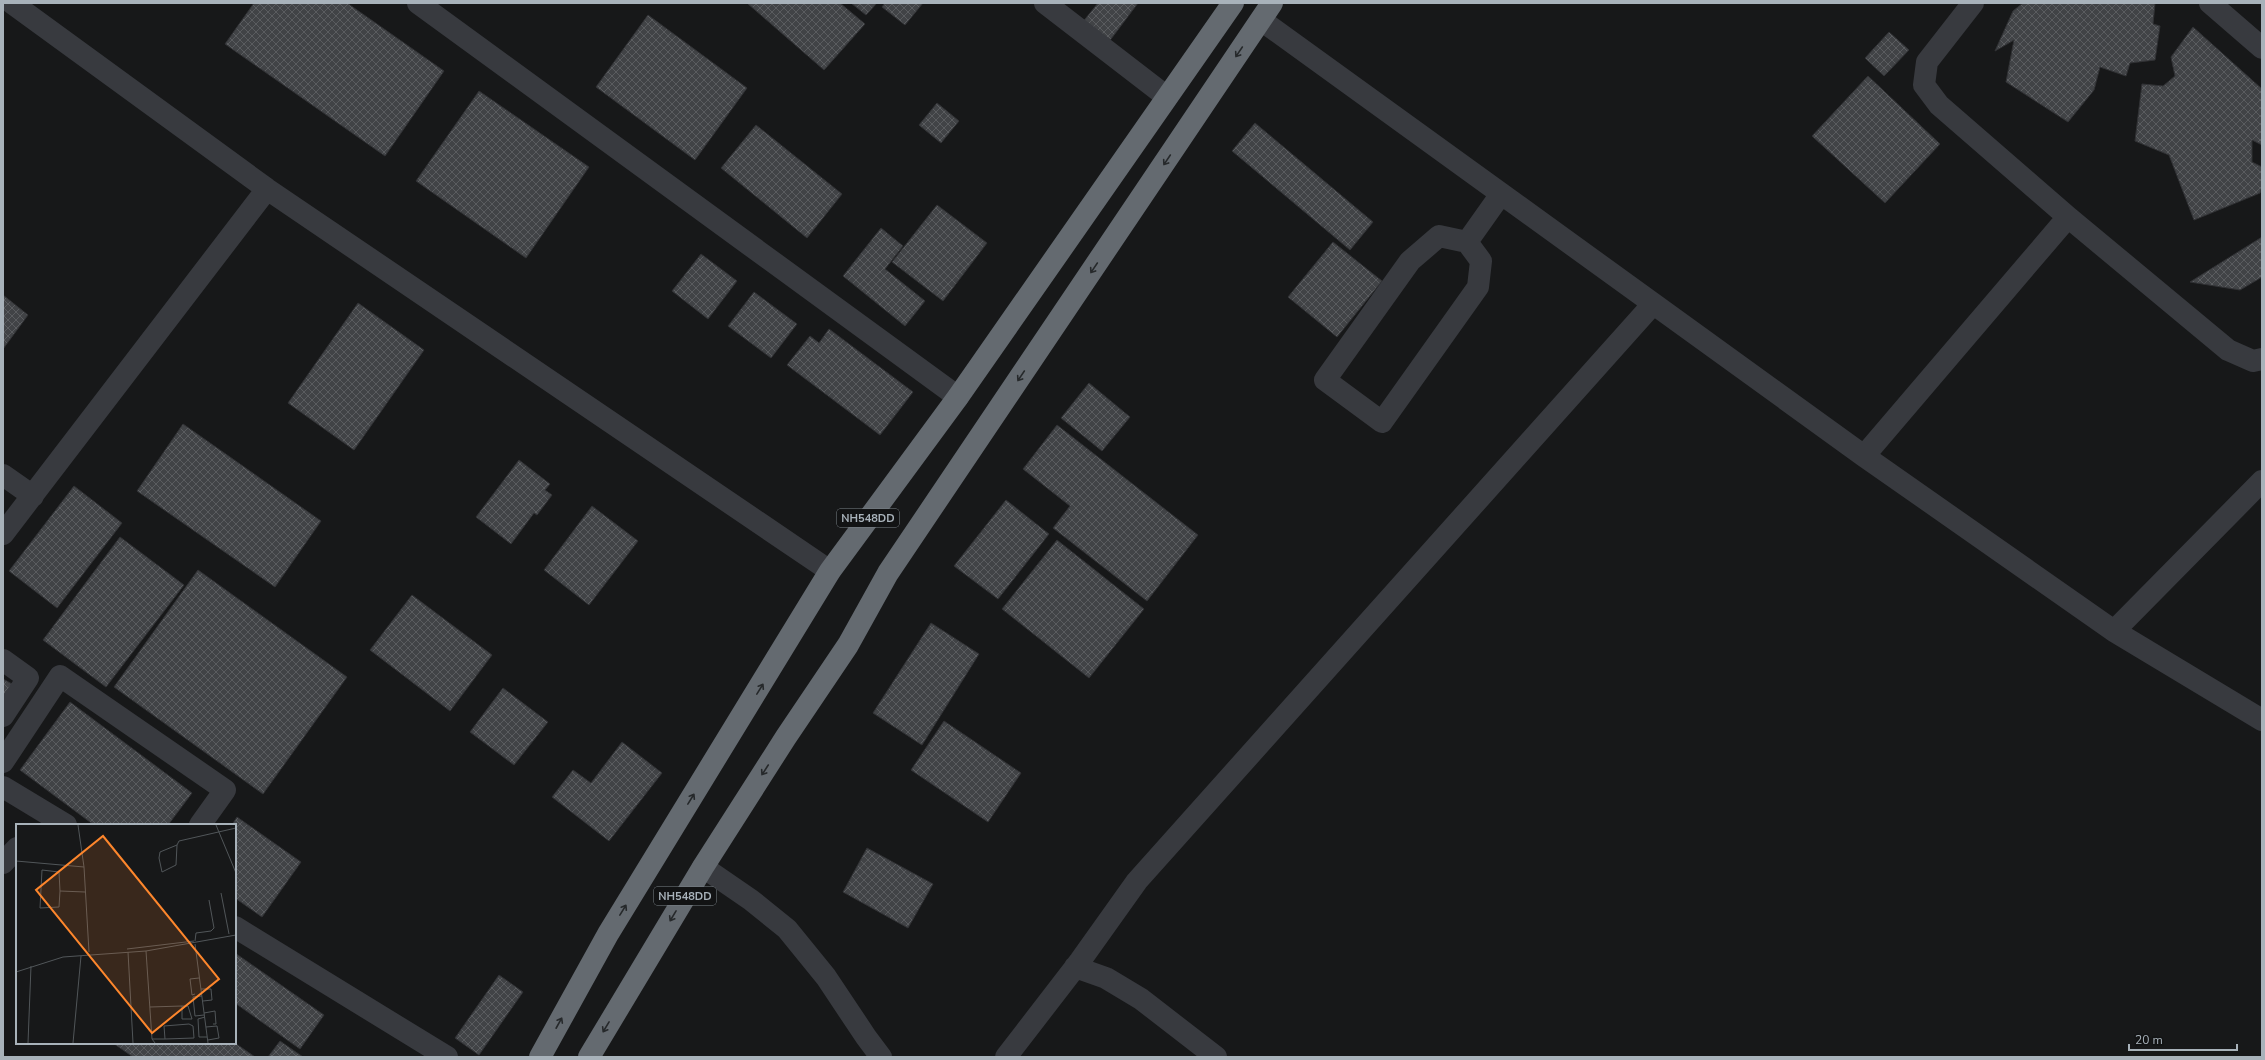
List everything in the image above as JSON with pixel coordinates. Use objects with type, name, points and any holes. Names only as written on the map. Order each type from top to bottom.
[{"type":"highway","name":"NH548DD","points":[[540,1057],[608,934],[830,571],[958,396],[1233,3]]},
{"type":"highway","name":"NH548DD","points":[[589,1057],[703,867],[786,737],[848,645],[888,573],[1266,12]]},
{"type":"street","points":[[12,3],[267,189],[830,571]]},
{"type":"street","points":[[418,3],[958,396]]},
{"type":"street","points":[[1045,3],[1167,97]]},
{"type":"street","points":[[1973,3],[1927,62],[1924,85],[1939,105],[2068,217],[2228,350],[2253,361],[2262,359]]},
{"type":"street","points":[[2210,3],[2262,48]]},
{"type":"street","points":[[1266,12],[1501,194],[1864,456],[2114,631],[2262,720]]},
{"type":"street","points":[[3,534],[267,189]]},
{"type":"street","points":[[1468,242],[1501,194]]},
{"type":"street","points":[[1864,456],[2068,217]]},
{"type":"street","points":[[1439,236],[1468,242],[1481,261],[1478,286],[1382,422],[1325,380],[1410,261],[1439,236]]},
{"type":"street","points":[[1006,1057],[1075,967],[1137,881],[1654,304]]},
{"type":"street","points":[[3,474],[33,496]]},
{"type":"street","points":[[2114,631],[2262,481]]},
{"type":"street","points":[[3,660],[28,678],[3,716]]},
{"type":"street","points":[[3,762],[60,676],[225,790],[201,824]]},
{"type":"street","points":[[3,787],[42,819],[62,824]]},
{"type":"street","points":[[3,863],[16,849]]},
{"type":"street","points":[[703,867],[751,900],[787,928],[826,977],[881,1057]]},
{"type":"street","points":[[236,928],[447,1057]]},
{"type":"street","points":[[1075,967],[1106,978],[1141,999],[1216,1057]]},
{"type":"building","points":[[254,3],[347,3],[444,71],[385,156],[225,44]]},
{"type":"building","points":[[747,3],[840,3],[865,24],[824,70]]},
{"type":"building","points":[[851,3],[877,3],[866,15]]},
{"type":"building","points":[[885,3],[923,3],[905,25],[882,7]]},
{"type":"building","points":[[1098,3],[1138,3],[1108,43],[1082,23]]},
{"type":"building","points":[[2023,3],[2155,3],[2153,24],[2160,26],[2155,60],[2130,63],[2126,76],[2100,67],[2094,90],[2068,122],[2006,82],[2014,40],[1995,51],[2013,11]]},
{"type":"building","points":[[648,15],[747,88],[695,160],[596,87]]},
{"type":"building","points":[[2193,27],[2262,89],[2262,145],[2252,140],[2252,162],[2262,167],[2262,186],[2260,193],[2194,220],[2169,155],[2135,141],[2142,84],[2163,86],[2175,76],[2171,57]]},
{"type":"building","points":[[1889,32],[1909,50],[1884,76],[1865,58]]},
{"type":"building","points":[[1868,76],[1940,144],[1885,203],[1812,136]]},
{"type":"building","points":[[479,91],[589,167],[526,258],[416,181]]},
{"type":"building","points":[[937,103],[959,121],[941,143],[919,125]]},
{"type":"building","points":[[1255,123],[1373,222],[1350,250],[1232,151]]},
{"type":"building","points":[[756,125],[842,194],[807,238],[721,168]]},
{"type":"building","points":[[937,205],[987,243],[943,301],[892,262]]},
{"type":"building","points":[[881,228],[903,246],[885,269],[925,301],[905,326],[843,276]]},
{"type":"building","points":[[2262,237],[2262,277],[2240,290],[2190,282]]},
{"type":"building","points":[[1333,242],[1382,281],[1337,337],[1288,297]]},
{"type":"building","points":[[701,254],[737,281],[708,319],[672,291]]},
{"type":"building","points":[[754,292],[797,324],[771,358],[728,326]]},
{"type":"building","points":[[3,295],[28,315],[3,349]]},
{"type":"building","points":[[358,303],[424,350],[354,450],[288,403]]},
{"type":"building","points":[[829,329],[913,392],[880,435],[787,365],[810,336],[819,343]]},
{"type":"building","points":[[1089,383],[1130,417],[1102,451],[1061,418]]},
{"type":"building","points":[[183,424],[321,521],[275,587],[137,491]]},
{"type":"building","points":[[1057,425],[1198,535],[1147,601],[1053,528],[1070,506],[1023,469]]},
{"type":"building","points":[[519,460],[550,484],[545,490],[552,495],[537,515],[534,513],[511,544],[476,517]]},
{"type":"building","points":[[74,486],[122,523],[57,608],[9,571]]},
{"type":"building","points":[[1006,500],[1049,534],[998,599],[954,566]]},
{"type":"building","points":[[592,506],[638,541],[589,605],[544,570]]},
{"type":"building","points":[[120,537],[184,585],[106,687],[43,640]]},
{"type":"building","points":[[1057,540],[1144,609],[1089,678],[1002,609]]},
{"type":"building","points":[[198,570],[347,677],[263,794],[114,687]]},
{"type":"building","points":[[412,595],[492,655],[450,711],[370,650]]},
{"type":"building","points":[[931,623],[979,654],[922,745],[873,713]]},
{"type":"building","points":[[3,679],[12,684],[3,699]]},
{"type":"building","points":[[503,688],[548,722],[514,765],[470,732]]},
{"type":"building","points":[[70,702],[192,793],[169,824],[93,824],[20,770]]},
{"type":"building","points":[[944,721],[1021,773],[988,822],[911,770]]},
{"type":"building","points":[[622,742],[662,773],[609,841],[552,797],[573,770],[591,783]]},
{"type":"building","points":[[237,817],[301,862],[262,917],[236,899],[236,824],[233,824]]},
{"type":"building","points":[[867,848],[933,884],[908,928],[843,892]]},
{"type":"building","points":[[236,954],[324,1015],[300,1049],[236,1004]]},
{"type":"building","points":[[499,975],[523,992],[479,1055],[455,1038]]},
{"type":"building","points":[[280,1041],[303,1057],[268,1057]]},
{"type":"building","points":[[114,1044],[236,1044],[255,1057],[133,1057]]}]
